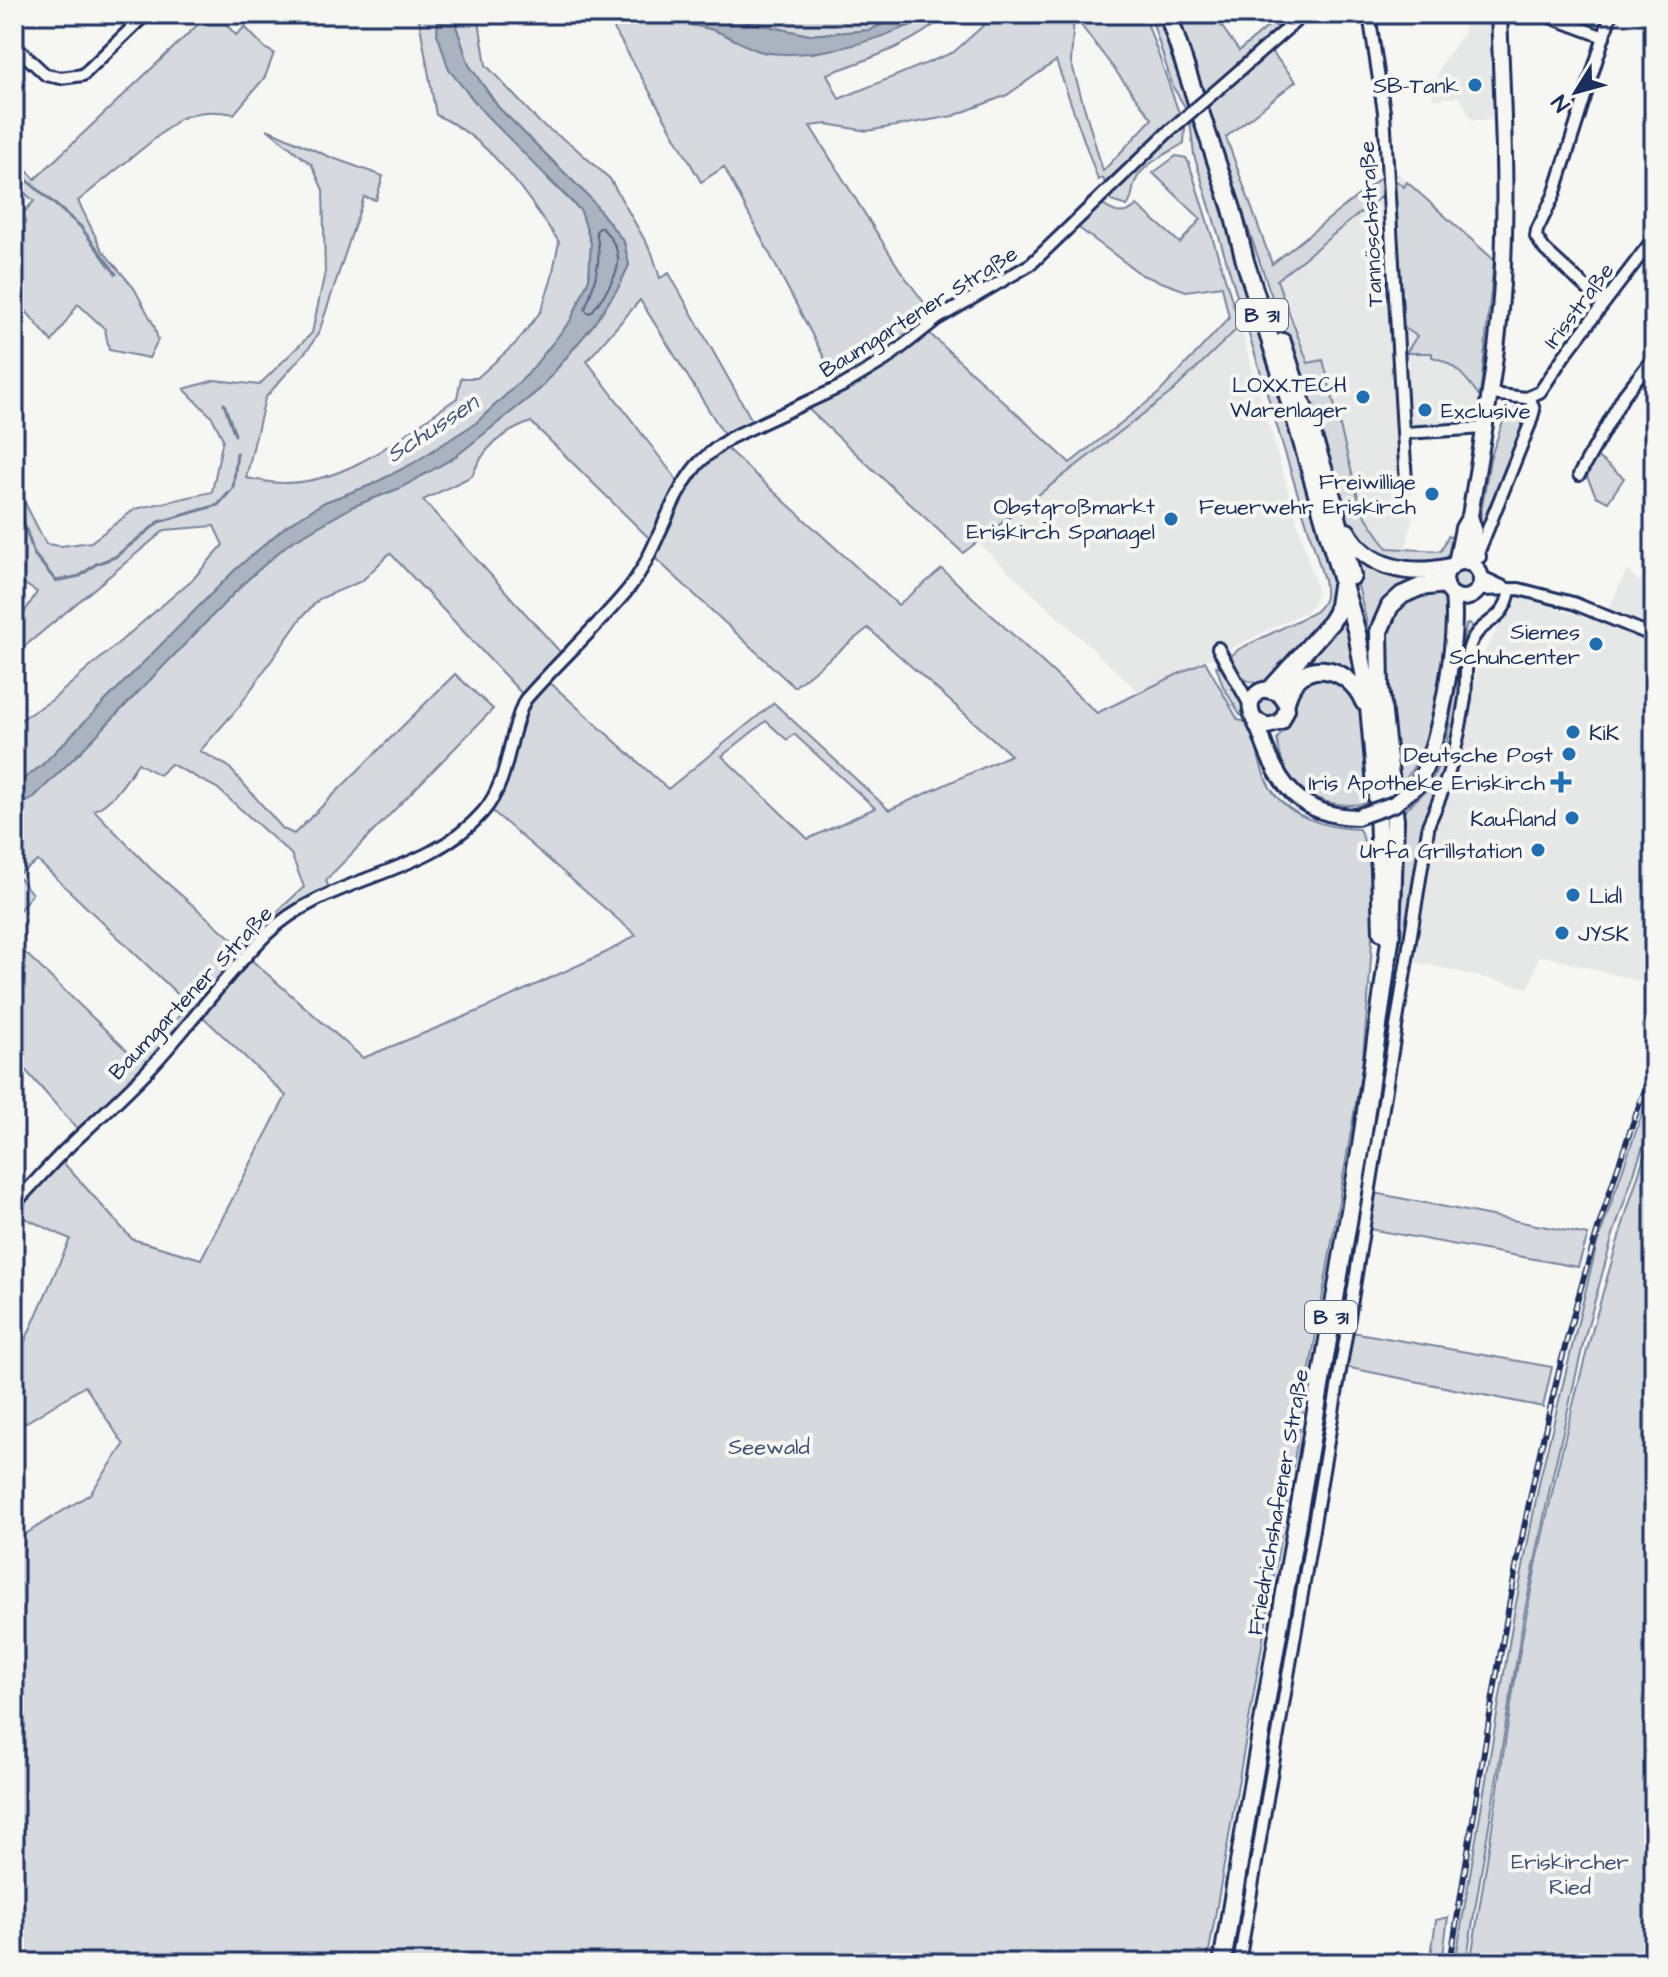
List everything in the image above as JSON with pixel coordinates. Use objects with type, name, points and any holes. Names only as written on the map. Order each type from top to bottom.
[{"type":"main road","name":"B 31","points":[[1168,14],[1232,209],[1357,633],[1368,695],[1378,808],[1382,1002]]},
{"type":"main road","name":"B 31","points":[[1232,209],[1253,258],[1331,493],[1380,687],[1392,777],[1395,853],[1391,934],[1382,1002]]},
{"type":"main road","points":[[1331,493],[1350,538],[1368,558],[1385,566],[1401,568],[1464,562]]},
{"type":"main road","points":[[1265,691],[1317,639],[1337,612],[1341,586],[1333,549]]},
{"type":"main road","points":[[1380,687],[1379,631],[1390,606],[1402,595],[1420,587],[1454,592]]},
{"type":"main road","points":[[1286,702],[1292,687],[1312,671],[1333,670],[1343,674],[1357,687],[1362,698],[1373,748]]},
{"type":"main road","name":"Friedrichshafener Straße","points":[[1222,1963],[1358,1161],[1382,1002]]},
{"type":"street","points":[[14,45],[46,75],[61,78],[83,75],[146,14]]},
{"type":"street","name":"Baumgartener Straße","points":[[14,1204],[151,1067],[266,934],[292,911],[426,854],[460,834],[483,812],[504,774],[516,719],[525,700],[627,591],[649,555],[685,482],[714,449],[730,438],[866,372],[937,319],[1031,264],[1169,131],[1304,14]]},
{"type":"street","name":"Tannöschstraße","points":[[1369,14],[1384,112],[1406,482]]},
{"type":"street","points":[[1464,562],[1474,529],[1470,516],[1491,394],[1499,319],[1504,234],[1499,14]]},
{"type":"street","points":[[1603,303],[1539,245],[1536,237],[1554,195],[1611,14]]},
{"type":"street","points":[[1550,17],[1604,37]]},
{"type":"street","name":"Irisstraße","points":[[1530,398],[1544,387],[1650,243],[1654,232]]},
{"type":"street","points":[[1579,475],[1624,395],[1654,357]]},
{"type":"street","points":[[1218,648],[1253,714],[1276,774],[1294,795],[1312,807],[1333,815],[1357,817],[1394,804],[1417,785],[1430,758],[1442,710],[1455,617],[1454,592],[1446,573],[1479,551],[1534,410],[1530,398],[1491,394]]},
{"type":"street","points":[[1405,433],[1485,428]]},
{"type":"street","points":[[1464,562],[1479,583]]},
{"type":"street","points":[[1454,592],[1479,583],[1519,589],[1573,603],[1654,636]]},
{"type":"street","points":[[1239,1963],[1352,1300],[1429,823],[1447,783],[1462,720],[1469,646],[1482,627],[1499,617],[1507,606],[1510,590]]},
{"type":"street","points":[[1237,682],[1280,694],[1286,702],[1285,716],[1272,739],[1276,774]]},
{"type":"street","points":[[1253,714],[1254,697],[1265,691]]},
{"type":"street","points":[[1253,714],[1268,726],[1278,724]]},
{"type":"shaded area","points":[[1466,14],[1494,14],[1499,125],[1490,120],[1472,120],[1459,97],[1433,99],[1432,90],[1443,61],[1463,35]]},
{"type":"shaded area","points":[[1389,165],[1483,249],[1417,336],[1433,353],[1467,378],[1480,397],[1476,424],[1409,428],[1413,514],[1406,549],[1387,548],[1361,509],[1323,360],[1308,363],[1277,280],[1385,192]]},
{"type":"shaded area","points":[[1240,326],[1318,593],[1305,612],[1140,693],[977,542],[1173,391]]},
{"type":"shaded area","points":[[1654,551],[1654,630],[1608,611],[1627,569],[1639,582]]},
{"type":"shaded area","points":[[1521,596],[1654,641],[1654,985],[1539,955],[1529,988],[1412,961],[1433,828],[1452,782],[1469,718],[1477,666],[1503,619],[1511,611],[1516,597]]},
{"type":"green space","points":[[209,14],[217,14],[236,35],[245,27],[274,53],[265,77],[234,114],[206,112],[179,119],[78,201],[102,250],[134,288],[154,325],[158,340],[149,358],[109,350],[105,329],[78,304],[52,342],[14,297],[14,223],[34,201],[14,184],[14,157],[35,179]]},
{"type":"green space","points":[[418,14],[439,14],[437,34],[549,180],[581,211],[591,243],[589,279],[571,320],[527,375],[476,423],[412,464],[371,485],[325,502],[286,526],[235,570],[42,765],[14,786],[14,724],[52,700],[194,578],[223,545],[214,526],[165,530],[14,655],[14,629],[37,592],[18,580],[14,568],[14,488],[46,544],[61,546],[91,542],[135,509],[212,492],[223,439],[212,417],[184,389],[215,380],[259,385],[312,333],[325,272],[323,190],[312,165],[267,129],[383,176],[376,200],[364,197],[319,332],[265,398],[246,478],[278,483],[307,481],[331,475],[375,454],[457,398],[461,378],[477,378],[517,342],[541,311],[559,242],[520,187],[490,153],[474,138],[436,115]]},
{"type":"green space","points":[[460,14],[480,14],[486,65],[541,124],[572,145],[610,179],[652,253],[660,278],[669,273],[754,424],[725,436],[640,300],[587,361],[680,484],[652,541],[531,422],[495,442],[482,456],[472,476],[423,500],[562,654],[524,696],[390,553],[362,581],[319,599],[302,617],[238,708],[200,751],[228,766],[283,829],[294,834],[455,674],[493,709],[326,880],[329,889],[287,910],[263,933],[145,1068],[80,1132],[14,1057],[14,942],[138,1061],[189,1005],[38,861],[17,875],[32,894],[14,917],[14,808],[32,799],[246,581],[288,544],[354,506],[400,488],[455,457],[540,389],[594,324],[629,265],[624,242],[589,197],[499,108],[469,65],[456,26]],"holes":[[[138,763],[159,775],[171,764],[217,788],[291,854],[304,887],[240,946],[151,869],[94,810],[113,796]]]},
{"type":"green space","points":[[584,14],[635,14],[712,29],[766,53],[813,53],[909,26],[927,14],[947,14],[906,43],[827,74],[839,99],[954,52],[996,14],[1144,14],[1179,113],[1105,183],[1103,178],[1098,180],[1056,61],[1007,95],[953,116],[867,131],[827,124],[810,126],[900,270],[934,316],[880,359],[838,384],[724,167],[701,182],[609,20]],"holes":[[[1074,16],[1152,119],[1103,171],[1071,62]]]},
{"type":"green space","points":[[712,14],[903,14],[870,30],[809,35]]},
{"type":"green space","points":[[1150,14],[1159,14],[1189,104],[1185,107],[1173,87]]},
{"type":"green space","points":[[1175,14],[1213,14],[1239,51],[1271,24],[1282,28],[1201,95]]},
{"type":"green space","points":[[1270,50],[1296,81],[1226,137],[1272,264],[1384,175],[1386,192],[1277,280],[1308,363],[1323,360],[1361,509],[1387,548],[1441,551],[1448,536],[1456,539],[1450,560],[1439,566],[1375,558],[1349,531],[1303,386],[1206,108]]},
{"type":"green space","points":[[1193,118],[1334,573],[1335,605],[1276,680],[1268,682],[1253,683],[1242,677],[1233,665],[1231,656],[1239,649],[1315,612],[1325,598],[1324,580],[1194,155],[1190,121]]},
{"type":"green space","points":[[1185,126],[1184,143],[1151,163],[1140,174],[1127,206],[1111,201],[1109,194],[1112,189]]},
{"type":"green space","points":[[1176,156],[1186,158],[1189,163],[1240,326],[1173,391],[963,553],[806,407],[871,374],[928,332],[1070,463],[1159,393],[1229,318],[1222,286],[1186,291],[1142,275],[1076,226],[1098,205],[1120,212],[1129,211],[1137,205],[1180,243],[1201,219],[1153,173]]},
{"type":"green space","points":[[1395,180],[1404,187],[1407,182],[1494,260],[1480,397],[1459,372],[1432,357],[1432,353],[1406,353],[1417,336],[1398,324],[1391,181]]},
{"type":"green space","points":[[1516,408],[1524,411],[1527,420],[1476,544],[1490,459],[1505,416]]},
{"type":"green space","name":"Seewald","points":[[724,446],[898,605],[942,569],[1097,713],[1205,661],[1238,720],[1247,722],[1264,775],[1274,794],[1306,818],[1332,826],[1359,829],[1367,850],[1371,878],[1372,945],[1362,1068],[1207,1963],[14,1963],[14,1541],[90,1494],[124,1445],[85,1386],[14,1430],[14,1366],[70,1239],[14,1213],[14,1208],[60,1159],[132,1239],[201,1259],[286,1096],[201,1015],[249,958],[363,1058],[481,1010],[607,952],[636,935],[490,809],[519,725],[547,680],[668,789],[774,703],[889,810],[1011,755],[868,628],[794,687],[653,556],[699,468]],"holes":[[[766,721],[787,740],[794,734],[875,808],[808,839],[722,756]]]},
{"type":"green space","points":[[1596,456],[1624,478],[1608,502],[1596,496],[1587,477]]},
{"type":"green space","points":[[1348,543],[1433,578],[1422,580],[1371,641]]},
{"type":"green space","points":[[1463,571],[1470,574],[1473,581],[1470,588],[1463,591],[1456,588],[1453,581],[1456,574]]},
{"type":"green space","points":[[1438,590],[1446,598],[1450,616],[1441,673],[1422,750],[1400,787],[1384,660],[1386,619],[1409,595]]},
{"type":"green space","points":[[1344,605],[1363,687],[1341,668],[1285,683]]},
{"type":"green space","points":[[1470,623],[1472,627],[1463,658],[1458,717],[1446,770],[1417,857],[1394,1031],[1388,1031],[1403,895],[1402,813],[1428,789],[1445,751],[1466,625]]},
{"type":"green space","points":[[1216,666],[1244,702],[1248,718],[1240,715],[1223,686]]},
{"type":"green space","points":[[1323,674],[1339,678],[1360,706],[1369,803],[1336,804],[1321,800],[1296,784],[1281,756],[1277,739],[1292,719],[1298,687],[1307,679]]},
{"type":"green space","points":[[1269,696],[1277,699],[1280,707],[1277,715],[1269,718],[1261,715],[1258,707],[1261,699]]},
{"type":"green space","points":[[1654,1079],[1654,1114],[1613,1235],[1585,1336],[1551,1483],[1524,1615],[1466,1963],[1455,1963],[1540,1479],[1597,1244]]},
{"type":"green space","name":"Eriskircher Ried","points":[[1654,1127],[1654,1963],[1470,1963],[1518,1661],[1549,1506],[1604,1288]]},
{"type":"green space","points":[[1374,1193],[1588,1235],[1578,1267],[1369,1229]]},
{"type":"green space","points":[[1352,1332],[1552,1367],[1543,1407],[1345,1367]]},
{"type":"green space","points":[[1448,1917],[1442,1963],[1430,1963],[1436,1920]]},
{"type":"water","points":[[439,14],[460,14],[456,26],[469,65],[499,108],[589,197],[624,242],[629,265],[618,288],[594,324],[540,389],[455,457],[400,488],[354,506],[288,544],[246,581],[32,799],[14,808],[14,786],[42,765],[235,570],[286,526],[325,502],[371,485],[412,464],[476,423],[527,375],[571,320],[589,279],[591,243],[581,211],[484,113],[449,70],[437,33]]},
{"type":"water","points":[[635,14],[712,14],[809,35],[870,30],[903,14],[927,14],[872,40],[830,50],[788,54],[762,52],[713,30]]},
{"type":"waterway","points":[[14,169],[80,226],[116,274]]},
{"type":"waterway","points":[[224,404],[235,435]]},
{"type":"waterway","points":[[14,503],[34,554],[56,581],[80,576],[96,564],[115,557],[159,522],[218,505],[233,488],[237,453]]},
{"type":"railway","points":[[1450,1963],[1507,1618],[1549,1413],[1596,1238],[1654,1065]]},
{"type":"place","name":"SB-Tank","points":[[1475,85]]},
{"type":"place","name":"LOXX.TECH Warenlager","points":[[1363,397]]},
{"type":"place","name":"Exclusive","points":[[1425,410]]},
{"type":"place","name":"Freiwillige Feuerwehr Eriskirch","points":[[1432,494]]},
{"type":"place","name":"Obstgroßmarkt Eriskirch Spanagel","points":[[1171,519]]},
{"type":"place","name":"Siemes Schuhcenter","points":[[1596,644]]},
{"type":"place","name":"KiK","points":[[1573,732]]},
{"type":"place","name":"Deutsche Post","points":[[1569,754]]},
{"type":"place","name":"Iris Apotheke Eriskirch","points":[[1561,782]]},
{"type":"place","name":"Kaufland","points":[[1572,818]]},
{"type":"place","name":"Urfa Grillstation","points":[[1538,850]]},
{"type":"place","name":"Lidl","points":[[1573,895]]},
{"type":"place","name":"JYSK","points":[[1562,933]]},
{"type":"water label","name":"Schussen","points":[[432,428]]}]
